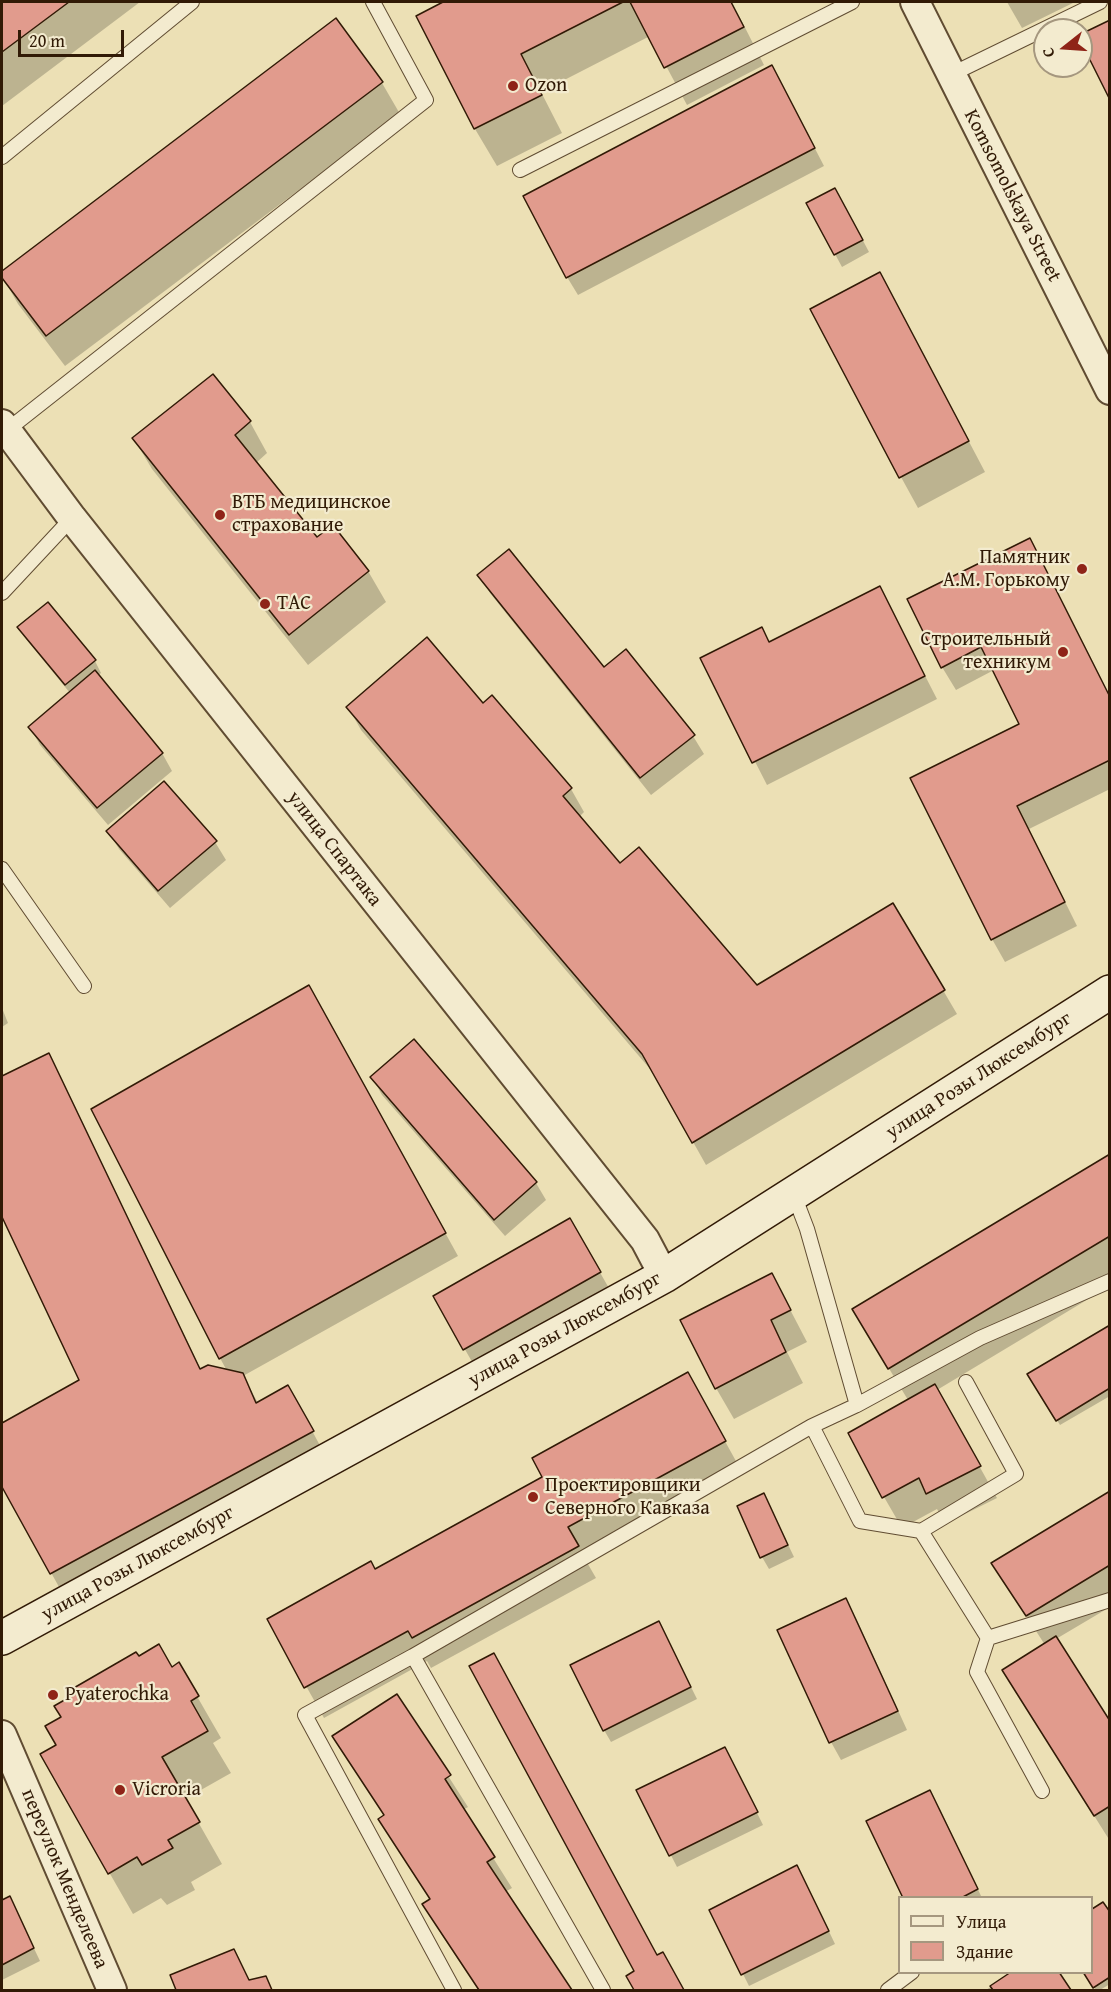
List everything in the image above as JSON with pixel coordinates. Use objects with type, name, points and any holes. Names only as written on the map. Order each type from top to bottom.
[{"type":"street","name":"Komsomolskaya Street","points":[[915,2],[1110,390]]},
{"type":"street","name":"улица Спартака","points":[[4,428],[72,518],[645,1240],[664,1276]]},
{"type":"street","name":"улица Розы Люксембург","points":[[2,1638],[664,1276],[1110,992]]},
{"type":"street","name":"переулок Менделеева","points":[[2,1735],[112,1990]]},
{"type":"lane","points":[[2,157],[192,2]]},
{"type":"lane","points":[[4,428],[426,100],[373,2]]},
{"type":"lane","points":[[520,170],[852,2]]},
{"type":"lane","points":[[952,74],[1100,2]]},
{"type":"lane","points":[[2,593],[72,518]]},
{"type":"lane","points":[[2,868],[84,986]]},
{"type":"lane","points":[[794,1195],[807,1229],[857,1405]]},
{"type":"lane","points":[[454,1990],[305,1715],[414,1656],[812,1426],[857,1405],[980,1338],[1110,1281]]},
{"type":"lane","points":[[812,1426],[860,1521],[921,1531],[1016,1474],[966,1382]]},
{"type":"lane","points":[[921,1531],[988,1638],[977,1672],[1042,1791]]},
{"type":"lane","points":[[988,1638],[1110,1600]]},
{"type":"lane","points":[[414,1656],[603,1990]]},
{"type":"lane","points":[[888,1990],[909,1974]]},
{"type":"building","points":[[2,2],[69,2],[2,52]]},
{"type":"building","points":[[443,2],[623,2],[521,54],[542,95],[474,129],[416,16]]},
{"type":"building","points":[[630,2],[731,2],[744,27],[664,68]]},
{"type":"building","points":[[336,18],[383,82],[46,336],[2,278],[2,271]]},
{"type":"building","points":[[1110,20],[1110,100],[1093,66],[1093,28]]},
{"type":"building","points":[[772,65],[815,148],[566,278],[523,196]]},
{"type":"building","points":[[835,188],[863,240],[834,255],[806,203]]},
{"type":"building","points":[[880,272],[969,441],[899,478],[810,309]]},
{"type":"building","points":[[213,374],[251,421],[235,435],[317,537],[333,525],[369,571],[289,635],[132,438]]},
{"type":"building","points":[[1030,538],[1110,697],[1110,760],[1017,806],[1065,902],[991,940],[910,778],[1019,724],[981,647],[941,668],[907,599]]},
{"type":"building","points":[[509,549],[604,667],[626,649],[695,735],[640,778],[477,575]]},
{"type":"building","points":[[880,586],[925,676],[752,763],[700,658],[762,627],[769,642]]},
{"type":"building","points":[[48,602],[96,660],[65,685],[17,627]]},
{"type":"building","points":[[427,637],[483,703],[492,695],[572,788],[563,796],[620,863],[639,847],[757,985],[893,903],[945,990],[692,1143],[642,1054],[346,707]]},
{"type":"building","points":[[95,670],[163,753],[97,808],[28,727]]},
{"type":"building","points":[[164,781],[217,841],[158,891],[106,831]]},
{"type":"building","points":[[309,985],[446,1233],[219,1359],[91,1109]]},
{"type":"building","points":[[414,1039],[537,1182],[494,1220],[370,1077]]},
{"type":"building","points":[[49,1053],[200,1369],[208,1365],[243,1373],[256,1403],[288,1385],[314,1431],[50,1574],[2,1487],[2,1423],[79,1380],[2,1217],[2,1076]]},
{"type":"building","points":[[1110,1154],[1110,1236],[888,1369],[852,1309]]},
{"type":"building","points":[[570,1218],[601,1272],[463,1350],[433,1296]]},
{"type":"building","points":[[772,1273],[791,1310],[771,1320],[786,1352],[715,1389],[680,1320]]},
{"type":"building","points":[[1110,1325],[1110,1388],[1056,1421],[1027,1374]]},
{"type":"building","points":[[688,1372],[726,1441],[568,1527],[579,1546],[412,1638],[408,1631],[304,1688],[267,1619],[371,1561],[375,1569],[542,1477],[532,1458]]},
{"type":"building","points":[[935,1384],[981,1466],[926,1494],[919,1478],[882,1498],[848,1433]]},
{"type":"building","points":[[1110,1491],[1110,1565],[1026,1616],[991,1563]]},
{"type":"building","points":[[764,1493],[788,1545],[760,1558],[737,1506]]},
{"type":"building","points":[[846,1598],[898,1711],[829,1743],[777,1630]]},
{"type":"building","points":[[659,1621],[691,1687],[603,1731],[570,1665]]},
{"type":"building","points":[[1056,1636],[1110,1721],[1110,1806],[1094,1816],[1002,1670]]},
{"type":"building","name":"Vicroria","points":[[159,1644],[172,1667],[179,1662],[199,1696],[191,1701],[208,1731],[162,1757],[200,1822],[168,1840],[173,1848],[142,1865],[137,1857],[108,1874],[40,1754],[56,1745],[45,1726],[61,1717],[54,1706],[75,1694],[72,1689],[136,1652],[139,1656]]},
{"type":"building","points":[[494,1653],[657,1955],[663,1952],[684,1990],[634,1990],[626,1976],[634,1971],[469,1666]]},
{"type":"building","points":[[397,1694],[451,1775],[445,1779],[495,1857],[487,1862],[572,1990],[479,1990],[422,1904],[430,1899],[378,1819],[384,1815],[332,1736]]},
{"type":"building","points":[[725,1747],[758,1812],[669,1856],[636,1790]]},
{"type":"building","points":[[930,1790],[978,1889],[965,1896],[902,1896],[866,1821]]},
{"type":"building","points":[[797,1865],[829,1931],[741,1975],[709,1910]]},
{"type":"building","points":[[10,1896],[34,1948],[2,1965],[2,1900]]},
{"type":"building","points":[[1103,1902],[1110,1912],[1110,1977],[1093,1988],[1084,1974],[1093,1974],[1093,1908]]},
{"type":"building","points":[[234,1949],[249,1980],[266,1976],[272,1990],[176,1990],[170,1975]]},
{"type":"building","points":[[1008,1974],[1060,1974],[1071,1990],[993,1990],[990,1986]]},
{"type":"place","name":"Ozon","points":[[513,86]]},
{"type":"place","name":"ВТБ медицинское страхование","points":[[220,515]]},
{"type":"place","name":"Памятник А.М. Горькому","points":[[1082,569]]},
{"type":"place","name":"ТАС","points":[[265,604]]},
{"type":"place","name":"Строительный техникум","points":[[1063,652]]},
{"type":"place","name":"Проектировщики Северного Кавказа","points":[[533,1497]]},
{"type":"place","name":"Pyaterochka","points":[[53,1695]]},
{"type":"place","name":"Vicroria","points":[[120,1790]]}]
